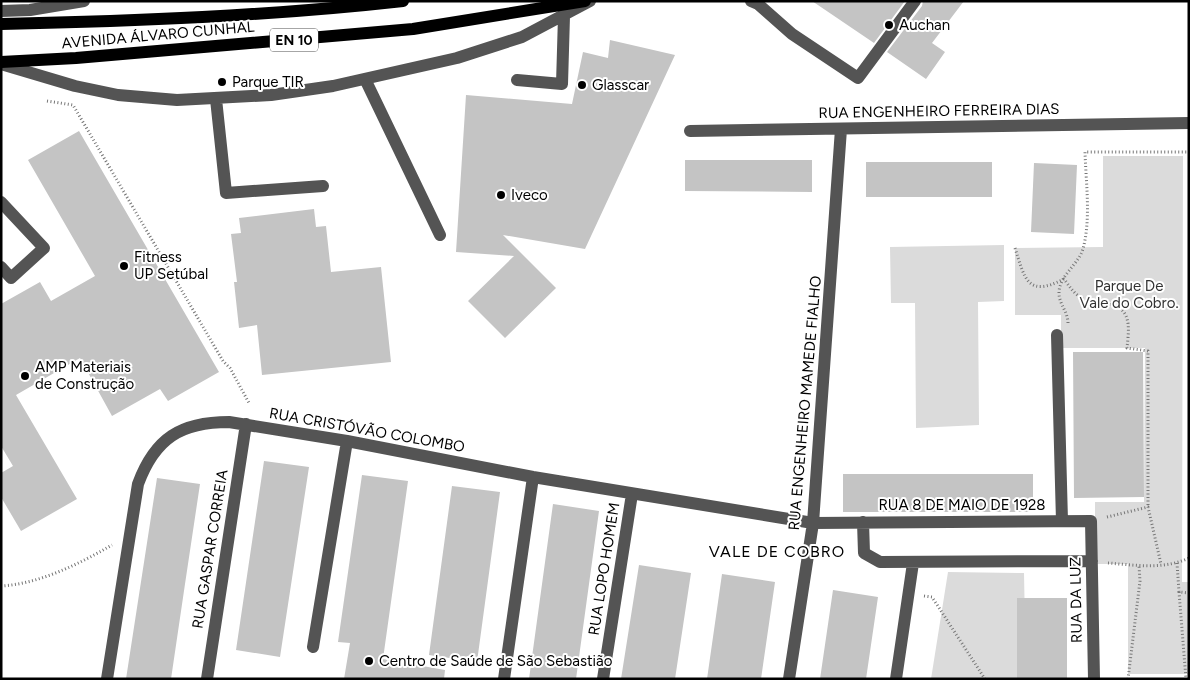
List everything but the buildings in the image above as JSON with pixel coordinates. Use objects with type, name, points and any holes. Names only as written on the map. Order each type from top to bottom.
[{"type":"main road","name":"AVENIDA ÁLVARO CUNHAL","points":[[1,24],[233,15],[349,7],[403,1]]},
{"type":"main road","name":"AVENIDA ÁLVARO CUNHAL","points":[[1,63],[86,58],[412,29],[585,1]]},
{"type":"street","points":[[1,11],[30,10],[84,1]]},
{"type":"street","points":[[1,63],[75,86],[118,95],[177,100],[280,94],[333,86],[457,58],[513,40],[564,16],[590,1]]},
{"type":"street","points":[[751,1],[758,4],[792,34],[858,78],[915,1]]},
{"type":"street","points":[[517,80],[562,84],[564,16]]},
{"type":"street","points":[[365,79],[440,235]]},
{"type":"street","points":[[216,99],[226,193],[323,186]]},
{"type":"street","name":"RUA ENGENHEIRO FERREIRA DIAS","points":[[690,131],[1189,123]]},
{"type":"street","name":"RUA ENGENHEIRO MAMEDE FIALHO","points":[[789,679],[813,523],[841,129]]},
{"type":"street","points":[[1,202],[44,248],[11,278],[1,268]]},
{"type":"street","name":"RUA 8 DE MAIO DE 1928","points":[[1057,335],[1062,521]]},
{"type":"street","name":"RUA CRISTÓVÃO COLOMBO","points":[[107,679],[138,484],[144,467],[155,450],[173,435],[192,425],[210,422],[246,424],[534,477],[813,523]]},
{"type":"street","name":"RUA GASPAR CORREIA","points":[[206,679],[246,424]]},
{"type":"street","points":[[313,647],[347,442]]},
{"type":"street","points":[[504,679],[534,477]]},
{"type":"street","name":"RUA LOPO HOMEM","points":[[603,679],[632,494]]},
{"type":"street","name":"RUA 8 DE MAIO DE 1928","points":[[813,523],[1091,520]]},
{"type":"street","name":"RUA DA LUZ","points":[[1091,520],[1094,679]]},
{"type":"street","name":"RUA 8 DE MAIO DE 1928","points":[[862,522],[864,552],[880,562],[1092,561]]},
{"type":"street","points":[[896,679],[913,563]]},
{"type":"path","points":[[47,101],[73,105],[249,403]]},
{"type":"path","points":[[1057,335],[1068,327],[1068,318],[1060,302],[1059,291],[1064,279],[1082,253],[1087,227],[1085,152],[1189,152]]},
{"type":"path","points":[[1015,248],[1024,274],[1030,283],[1038,287],[1049,286],[1064,279]]},
{"type":"path","points":[[1064,279],[1074,293],[1084,299],[1096,304],[1107,304],[1117,307],[1126,315],[1127,348],[1148,351],[1148,507],[1161,564]]},
{"type":"path","points":[[1091,520],[1148,507]]},
{"type":"path","points":[[1,586],[20,585],[62,570],[101,552],[130,535]]},
{"type":"path","points":[[1092,561],[1139,566],[1177,564],[1189,558]]},
{"type":"path","points":[[1177,564],[1186,679]]},
{"type":"path","points":[[1128,679],[1139,590],[1139,566]]},
{"type":"path","points":[[1179,592],[1189,593]]},
{"type":"path","points":[[909,594],[932,597],[985,679]]},
{"type":"green space","name":"Parque De Vale do Cobro.","points":[[1103,156],[1183,156],[1182,582],[1189,582],[1189,674],[1128,674],[1128,564],[1095,564],[1095,502],[1144,502],[1145,348],[1061,348],[1061,315],[1015,315],[1015,248],[1103,247]]},
{"type":"green space","points":[[1004,245],[1004,301],[978,302],[979,425],[916,428],[915,303],[891,303],[890,247]]},
{"type":"green space","points":[[948,572],[1024,573],[1026,679],[931,679]]},
{"type":"place","name":"Auchan","points":[[889,25]]},
{"type":"place","name":"Parque TIR","points":[[222,82]]},
{"type":"place","name":"Glasscar","points":[[582,85]]},
{"type":"place","name":"Iveco","points":[[501,195]]},
{"type":"place","name":"Fitness UP Setúbal","points":[[124,266]]},
{"type":"place","name":"AMP Materiais de Construção","points":[[25,376]]},
{"type":"place","name":"Centro de Saúde de São Sebastião","points":[[369,661]]},
{"type":"district","name":"VALE DE COBRO","points":[[777,551]]}]
